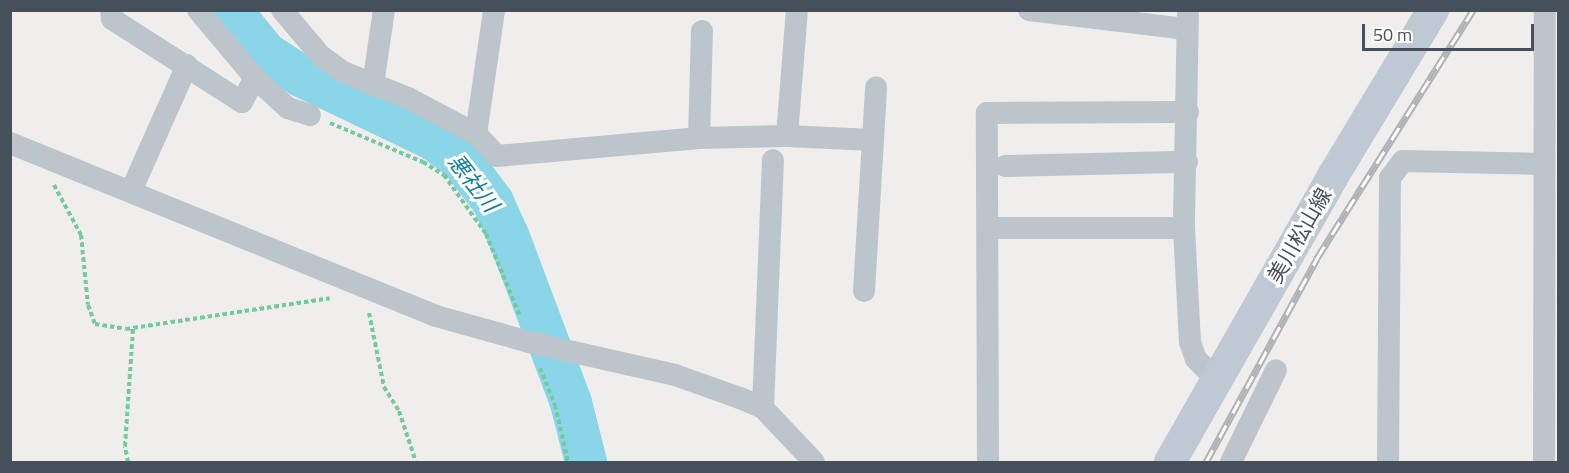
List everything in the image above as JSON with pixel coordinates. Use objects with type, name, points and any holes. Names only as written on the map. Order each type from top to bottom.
[{"type":"main road","name":"美川松山線","points":[[1170,462],[1216,379],[1434,10]]},
{"type":"street","points":[[111,10],[112,19],[242,102],[255,78]]},
{"type":"street","points":[[198,10],[255,78],[288,108],[310,115]]},
{"type":"street","points":[[282,10],[321,56],[343,72],[408,98],[476,134],[497,156],[699,138],[787,136],[873,140]]},
{"type":"street","points":[[374,85],[384,10]]},
{"type":"street","points":[[476,134],[494,10]]},
{"type":"street","points":[[787,136],[797,10]]},
{"type":"street","points":[[1029,10],[1188,20],[1184,228],[1190,342],[1196,358],[1216,379]]},
{"type":"street","points":[[1544,462],[1544,164],[1552,86],[1545,10]]},
{"type":"street","points":[[699,138],[702,31]]},
{"type":"street","points":[[131,191],[187,65]]},
{"type":"street","points":[[864,291],[876,87]]},
{"type":"street","points":[[988,462],[987,113],[1188,112]]},
{"type":"street","points":[[10,143],[131,191],[365,290],[436,316],[532,343],[675,375],[763,408],[814,462]]},
{"type":"street","points":[[763,408],[773,160]]},
{"type":"street","points":[[1388,462],[1390,178],[1403,161],[1544,164]]},
{"type":"street","points":[[1005,166],[1187,162]]},
{"type":"street","points":[[988,228],[1184,228]]},
{"type":"street","points":[[1231,462],[1276,370]]},
{"type":"path","points":[[310,115],[423,162],[444,176],[493,248],[555,405],[568,462]]},
{"type":"path","points":[[37,153],[81,235],[88,305],[95,324],[108,329],[133,328],[365,290],[384,387],[399,411],[416,462]]},
{"type":"path","points":[[128,462],[125,446],[133,328]]},
{"type":"waterway","name":"悪社川","points":[[231,10],[266,53],[301,76],[434,140],[462,161],[493,202],[508,235],[571,403],[586,462]]},
{"type":"railway","points":[[1206,462],[1317,258],[1473,10]]}]
